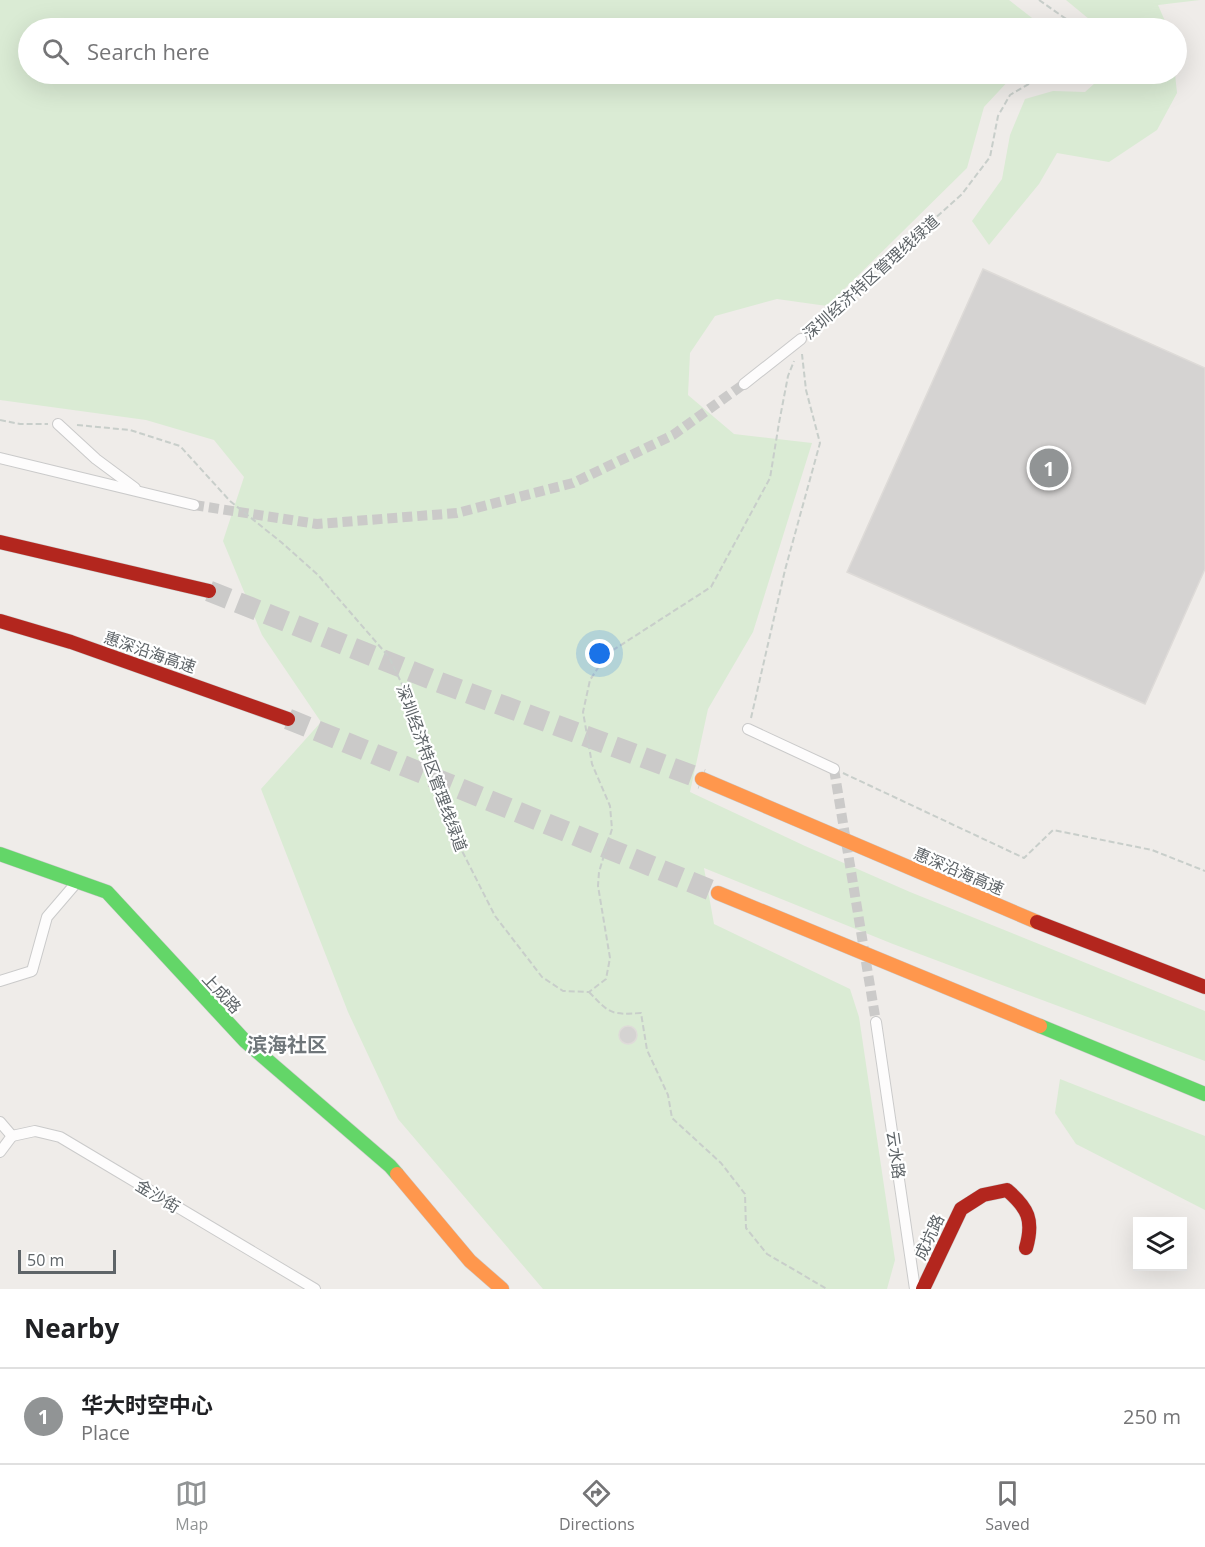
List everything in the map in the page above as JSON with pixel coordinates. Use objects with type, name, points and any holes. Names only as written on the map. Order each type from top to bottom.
[{"type":"main road","points":[[0,542],[209,591]]},
{"type":"main road","name":"惠深沿海高速","points":[[0,621],[71,642],[288,718]]},
{"type":"main road","name":"惠深沿海高速","points":[[702,779],[1025,917],[1205,987]]},
{"type":"main road","name":"上成路","points":[[0,854],[107,892],[245,1041],[390,1166],[470,1260],[502,1289]]},
{"type":"main road","points":[[718,893],[1205,1094]]},
{"type":"main road","name":"成坑路","points":[[923,1289],[961,1209],[982,1196],[1007,1190],[1020,1200],[1029,1214],[1030,1235],[1026,1248]]},
{"type":"street","points":[[744,384],[801,339]]},
{"type":"street","points":[[58,424],[96,459],[140,492]]},
{"type":"street","points":[[0,458],[194,505]]},
{"type":"street","points":[[748,729],[834,769]]},
{"type":"street","points":[[0,981],[32,971],[47,917],[77,882]]},
{"type":"street","name":"云水路","points":[[876,1022],[915,1289]]},
{"type":"street","points":[[0,1122],[12,1136],[0,1152]]},
{"type":"street","name":"金沙街","points":[[12,1136],[35,1131],[60,1137],[315,1289]]},
{"type":"path","points":[[1039,0],[1065,18]]},
{"type":"path","name":"深圳经济特区管理线绿道","points":[[0,420],[20,424],[58,424],[130,430],[180,446],[230,501],[318,575],[389,657],[411,701],[457,841],[495,916],[542,978],[563,991],[589,992],[606,980],[610,958],[598,886],[599,872],[612,829],[610,806],[592,764],[583,712],[590,680],[607,654],[711,587],[770,478],[788,376],[801,339],[962,194],[990,157],[998,116],[1010,95],[1029,84]]},
{"type":"path","points":[[748,729],[785,570],[820,443],[806,390],[801,339]]},
{"type":"path","points":[[834,769],[1024,858],[1053,830],[1152,850],[1205,871]]},
{"type":"path","points":[[589,992],[602,1006],[616,1015],[641,1013],[647,1050],[668,1095],[672,1118],[721,1163],[745,1194],[746,1228],[766,1254],[827,1289]]},
{"type":"green space","points":[[0,0],[1009,0],[1032,18],[18,18],[18,84],[1005,84],[984,107],[967,168],[827,306],[777,299],[715,316],[690,353],[688,395],[734,434],[812,443],[753,632],[708,709],[690,792],[910,892],[1205,1011],[1205,1061],[893,944],[704,868],[714,924],[850,989],[859,1017],[895,1260],[887,1289],[543,1289],[398,1119],[348,1012],[261,789],[321,722],[262,635],[223,541],[244,477],[214,440],[146,420],[0,400]]},
{"type":"green space","points":[[1066,0],[1200,0],[1158,5],[1164,18],[1088,18]]},
{"type":"green space","points":[[1094,84],[1176,84],[1177,93],[1157,130],[1109,162],[1057,153],[1039,184],[989,245],[972,221],[1002,179],[1010,135],[1025,99],[1053,91],[1085,92]]},
{"type":"green space","points":[[1060,1079],[1205,1136],[1205,1210],[1076,1144],[1055,1113]]},
{"type":"building","points":[[983,269],[1205,368],[1205,569],[1145,704],[847,572]]},
{"type":"building","points":[[628,1026],[634,1029],[637,1035],[634,1041],[628,1044],[622,1041],[619,1035],[622,1029]]},
{"type":"tunnel","points":[[194,505],[317,524],[457,513],[573,483],[673,435],[744,384]]},
{"type":"tunnel","points":[[209,591],[436,681],[702,779]]},
{"type":"tunnel","points":[[288,719],[718,893]]},
{"type":"tunnel","points":[[834,769],[876,1022]]},
{"type":"traffic: fast","points":[[0,854],[107,892],[245,1041],[397,1174]]},
{"type":"traffic: fast","points":[[1040,1026],[1205,1094]]},
{"type":"traffic: slow","points":[[702,779],[1037,922]]},
{"type":"traffic: slow","points":[[718,893],[1040,1026]]},
{"type":"traffic: slow","points":[[397,1174],[470,1261],[502,1289]]},
{"type":"traffic: jam","points":[[0,542],[209,591]]},
{"type":"traffic: jam","points":[[0,621],[71,642],[288,719]]},
{"type":"traffic: jam","points":[[1037,922],[1205,987]]},
{"type":"traffic: jam","points":[[923,1289],[961,1209],[983,1195],[1007,1190],[1020,1203],[1029,1222],[1026,1248]]},
{"type":"place","name":"华大时空中心","points":[[1049,468]]},
{"type":"district","name":"滨海社区","points":[[287,1044]]}]
